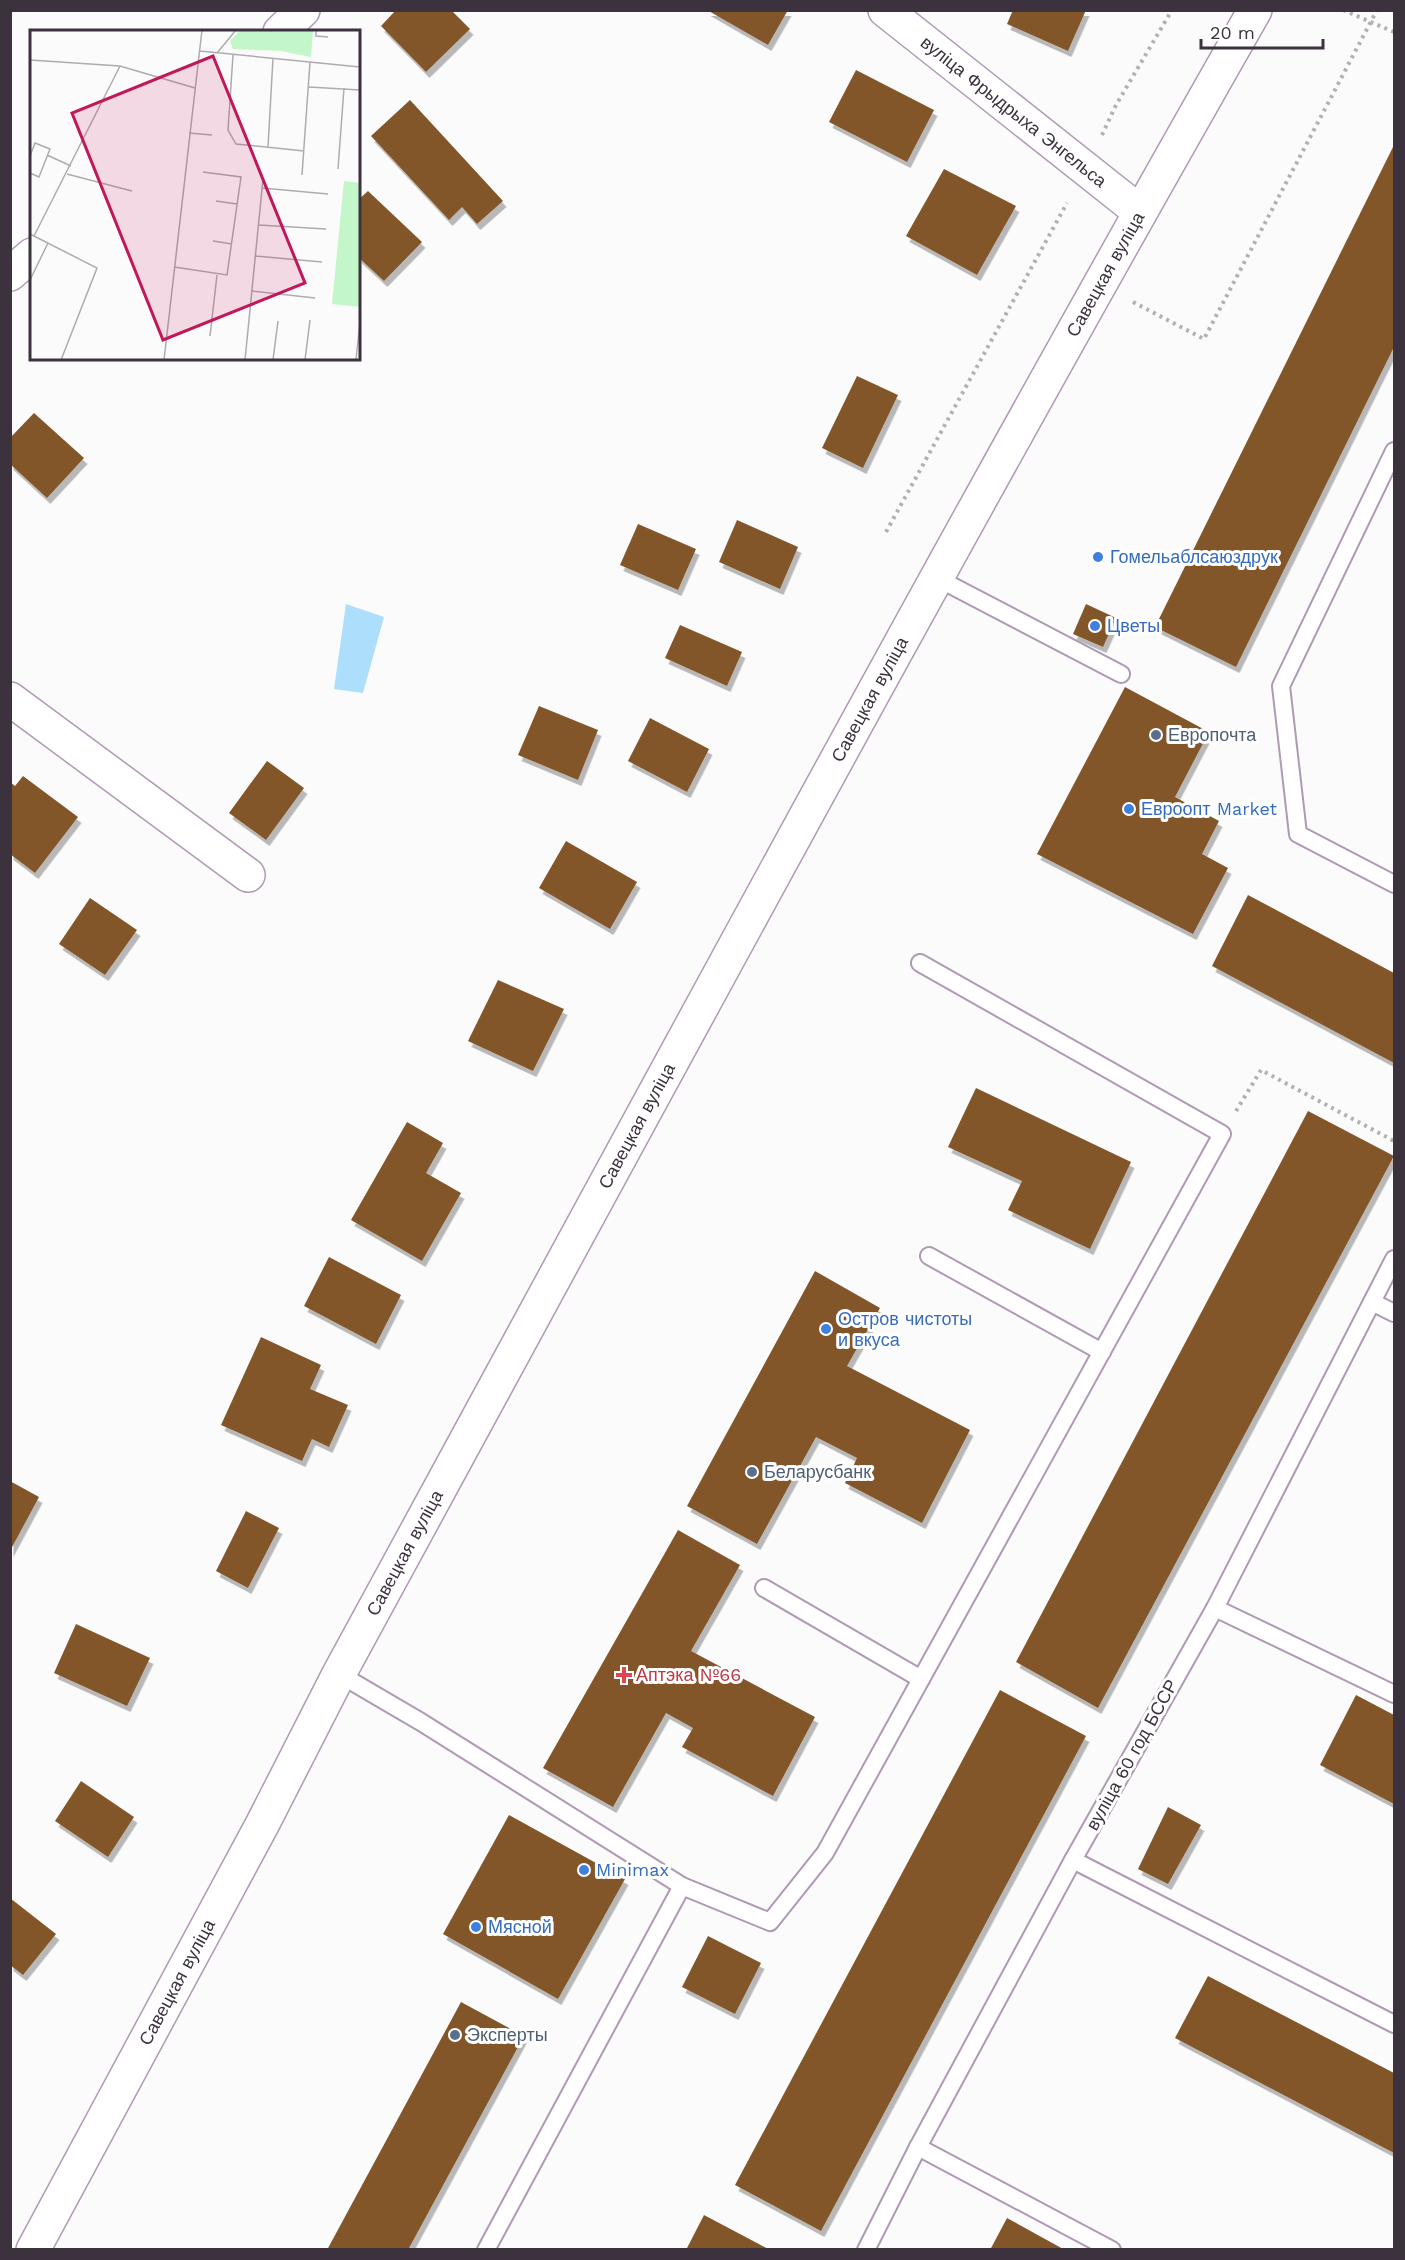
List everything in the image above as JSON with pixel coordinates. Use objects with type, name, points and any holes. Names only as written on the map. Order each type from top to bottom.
[{"type":"main road","points":[[282,30],[303,10]]},
{"type":"main road","name":"вуліца Фрыдрыха Энгельса","points":[[885,10],[1140,212]]},
{"type":"main road","name":"Савецкая вуліца","points":[[33,2250],[257,1834],[339,1674],[937,578],[1255,10]]},
{"type":"main road","points":[[10,274],[30,257]]},
{"type":"main road","points":[[10,699],[248,875]]},
{"type":"lane","points":[[1395,451],[1281,686],[1298,834],[1395,884]]},
{"type":"lane","points":[[937,578],[1121,674]]},
{"type":"lane","points":[[339,1674],[422,1722],[682,1886],[770,1922],[825,1853],[1222,1134],[920,963]]},
{"type":"lane","points":[[929,1256],[1102,1352]]},
{"type":"lane","name":"вуліца 60 год БССР","points":[[866,2250],[918,2147],[1073,1860],[1215,1608],[1395,1259]]},
{"type":"lane","points":[[1372,1302],[1395,1313]]},
{"type":"lane","points":[[764,1588],[921,1679]]},
{"type":"lane","points":[[1215,1608],[1395,1694]]},
{"type":"lane","points":[[1073,1860],[1395,2024]]},
{"type":"lane","points":[[486,2250],[682,1886]]},
{"type":"lane","points":[[918,2147],[1112,2250]]},
{"type":"path","points":[[886,532],[1086,168],[1116,105],[1172,10]]},
{"type":"path","points":[[1343,10],[1395,32]]},
{"type":"path","points":[[1099,285],[1204,339],[1377,10]]},
{"type":"path","points":[[1222,1134],[1261,1070],[1395,1141]]},
{"type":"water","points":[[346,604],[384,617],[363,693],[334,689]]},
{"type":"building","points":[[396,10],[451,10],[470,29],[426,72],[381,26]]},
{"type":"building","points":[[707,10],[788,10],[768,45]]},
{"type":"building","points":[[1013,10],[1086,10],[1068,51],[1007,24]]},
{"type":"building","points":[[856,70],[934,110],[907,162],[829,122]]},
{"type":"building","points":[[410,100],[503,201],[477,224],[462,207],[449,220],[371,136]]},
{"type":"building","points":[[1394,145],[1394,347],[1236,667],[1155,627]]},
{"type":"building","points":[[944,169],[1016,206],[977,275],[906,236]]},
{"type":"building","points":[[368,191],[422,242],[384,281],[360,259],[360,198]]},
{"type":"building","points":[[857,376],[898,395],[863,468],[822,448]]},
{"type":"building","points":[[34,413],[84,458],[47,498],[10,464],[10,438]]},
{"type":"building","points":[[737,520],[798,547],[780,589],[719,562]]},
{"type":"building","points":[[638,524],[696,549],[678,590],[620,565]]},
{"type":"building","name":"Цветы","points":[[1086,604],[1116,618],[1103,647],[1073,634]]},
{"type":"building","points":[[680,625],[742,652],[727,686],[665,658]]},
{"type":"building","name":"Евроопт Market","points":[[1125,687],[1209,732],[1175,797],[1219,821],[1202,854],[1228,868],[1193,934],[1037,854]]},
{"type":"building","points":[[539,706],[598,730],[578,780],[518,755]]},
{"type":"building","points":[[650,718],[709,749],[687,792],[628,761]]},
{"type":"building","points":[[267,761],[304,788],[266,840],[229,813]]},
{"type":"building","points":[[23,776],[78,817],[35,873],[10,854],[10,782],[15,786]]},
{"type":"building","points":[[566,841],[637,882],[610,929],[539,888]]},
{"type":"building","points":[[1248,895],[1394,973],[1394,1063],[1212,966]]},
{"type":"building","points":[[90,898],[137,930],[105,975],[59,944]]},
{"type":"building","points":[[498,980],[564,1009],[533,1071],[468,1041]]},
{"type":"building","points":[[976,1088],[1131,1162],[1090,1249],[1008,1210],[1022,1181],[948,1147]]},
{"type":"building","points":[[1308,1111],[1394,1156],[1098,1708],[1016,1662]]},
{"type":"building","points":[[407,1122],[443,1143],[426,1173],[461,1193],[422,1261],[351,1220]]},
{"type":"building","points":[[329,1257],[401,1295],[376,1344],[304,1306]]},
{"type":"building","points":[[815,1271],[880,1308],[847,1366],[970,1430],[922,1523],[845,1483],[857,1458],[816,1437],[757,1544],[687,1506]]},
{"type":"building","points":[[261,1337],[321,1365],[310,1389],[348,1405],[329,1447],[312,1439],[302,1461],[221,1425]]},
{"type":"building","points":[[10,1481],[39,1497],[10,1551]]},
{"type":"building","points":[[246,1511],[279,1528],[248,1588],[216,1571]]},
{"type":"building","points":[[678,1530],[740,1565],[691,1651],[815,1717],[773,1796],[682,1747],[693,1728],[666,1713],[613,1807],[543,1768]]},
{"type":"building","points":[[76,1624],[150,1658],[127,1706],[54,1673]]},
{"type":"building","points":[[1000,1690],[1086,1736],[821,2231],[735,2185]]},
{"type":"building","points":[[1356,1695],[1394,1715],[1394,1804],[1320,1765]]},
{"type":"building","points":[[81,1781],[134,1817],[108,1857],[55,1821]]},
{"type":"building","points":[[1168,1807],[1201,1825],[1168,1884],[1138,1869]]},
{"type":"building","points":[[509,1815],[625,1879],[558,1999],[443,1934]]},
{"type":"building","points":[[10,1898],[56,1934],[23,1975],[10,1965]]},
{"type":"building","points":[[708,1936],[761,1963],[735,2014],[682,1987]]},
{"type":"building","points":[[1208,1976],[1394,2073],[1394,2153],[1175,2038]]},
{"type":"building","points":[[461,2002],[524,2036],[408,2250],[327,2250]]},
{"type":"building","points":[[704,2215],[770,2250],[686,2250]]},
{"type":"building","points":[[1007,2218],[1065,2250],[990,2250]]},
{"type":"place","name":"Гомельаблсаюздрук","points":[[1098,557]]},
{"type":"place","name":"Цветы","points":[[1095,626]]},
{"type":"place","name":"Европочта","points":[[1156,735]]},
{"type":"place","name":"Евроопт Market","points":[[1129,809]]},
{"type":"place","name":"Остров чистоты и вкуса","points":[[826,1329]]},
{"type":"place","name":"Беларусбанк","points":[[752,1472]]},
{"type":"place","name":"Аптэка №66","points":[[624,1675]]},
{"type":"place","name":"Minimax","points":[[584,1870]]},
{"type":"place","name":"Мясной","points":[[476,1927]]},
{"type":"place","name":"Эксперты","points":[[455,2035]]}]
